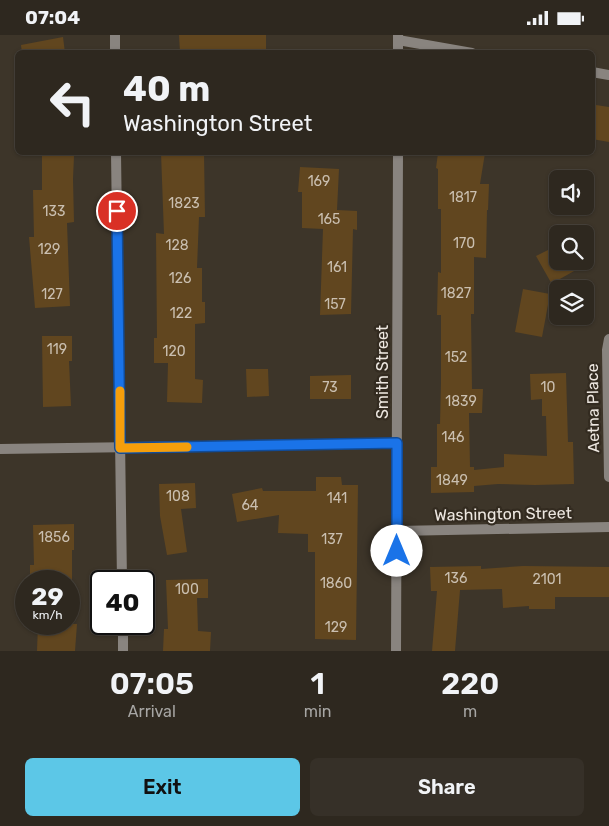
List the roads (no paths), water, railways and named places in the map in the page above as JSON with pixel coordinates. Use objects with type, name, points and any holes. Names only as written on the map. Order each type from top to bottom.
[{"type":"street","points":[[115,35],[115,50]]},
{"type":"street","points":[[398,38],[457,50]]},
{"type":"street","points":[[595,73],[609,75]]},
{"type":"street","points":[[116,155],[122,570]]},
{"type":"street","name":"Smith Street","points":[[396,651],[398,155]]},
{"type":"street","name":"Aetna Place","points":[[609,339],[607,350],[609,477]]},
{"type":"street","points":[[0,449],[397,443]]},
{"type":"street","name":"Washington Street","points":[[397,531],[609,527]]},
{"type":"street","points":[[123,635],[123,651]]}]
